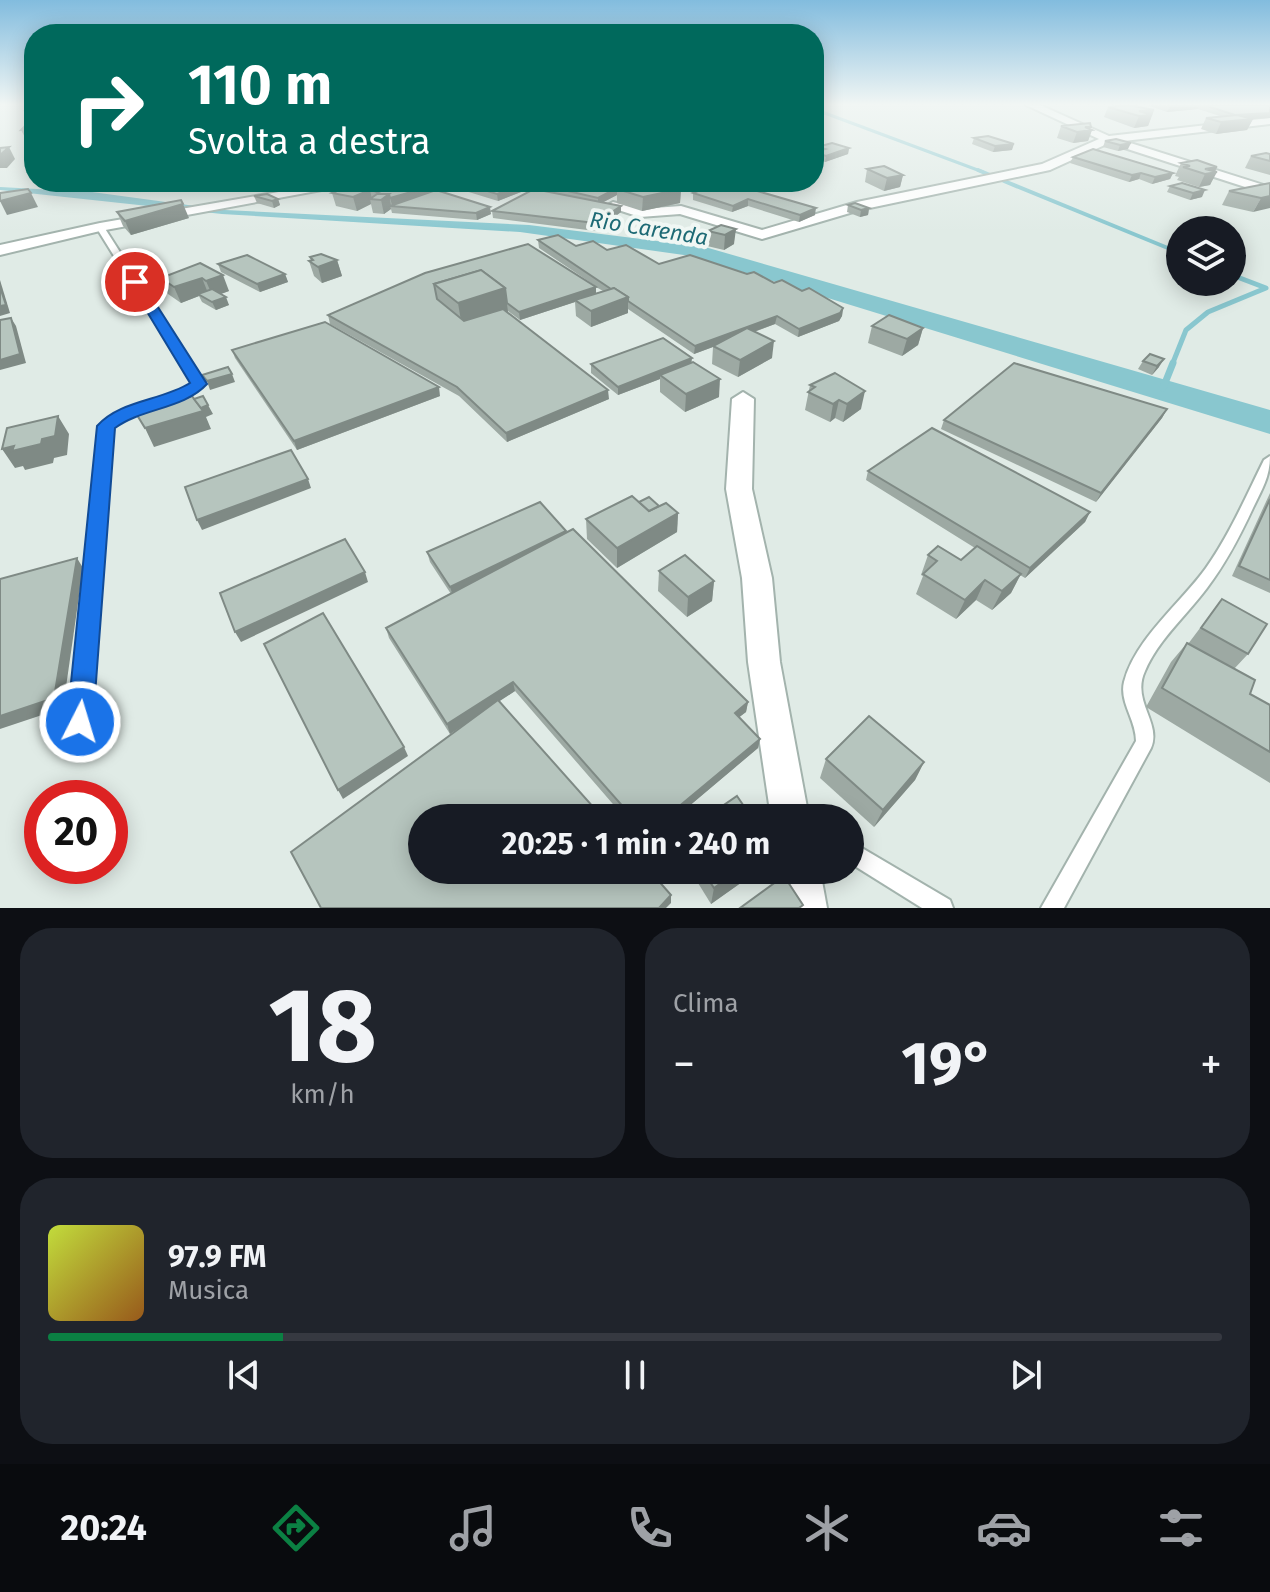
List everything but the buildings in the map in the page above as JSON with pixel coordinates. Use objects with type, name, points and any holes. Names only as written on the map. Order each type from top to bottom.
[{"type":"street","points":[[613,206],[640,213],[681,210],[762,235],[844,209],[1046,167],[1089,147]]},
{"type":"street","points":[[1134,147],[1270,191]]},
{"type":"street","points":[[0,250],[100,227],[301,192]]},
{"type":"street","points":[[743,399],[739,489],[757,578],[764,662],[791,804]]},
{"type":"street","points":[[802,884],[806,908]]},
{"type":"lane","points":[[80,722],[106,426],[124,414],[181,395],[199,384],[100,227]]},
{"type":"lane","points":[[1052,908],[1145,742],[1147,727],[1132,693],[1132,681],[1148,652],[1213,570],[1270,460]]},
{"type":"lane","points":[[864,860],[942,908]]},
{"type":"water","points":[[0,187],[24,188],[24,192],[92,192],[225,210],[529,225],[705,247],[1270,410],[1270,434],[691,256],[520,232],[222,214],[0,190]]},
{"type":"waterway","points":[[917,147],[981,171]]},
{"type":"waterway","points":[[981,171],[990,175]]},
{"type":"waterway","points":[[1004,181],[1166,247]]},
{"type":"waterway","points":[[1172,365],[1186,330],[1208,312],[1266,288],[1246,280]]},
{"type":"waterway","points":[[1163,388],[1173,363]]},
{"type":"route","points":[[80,722],[106,426],[114,418],[194,390],[199,384],[135,282]]},
{"type":"water label","name":"Rio Carenda","points":[[649,228]]}]
